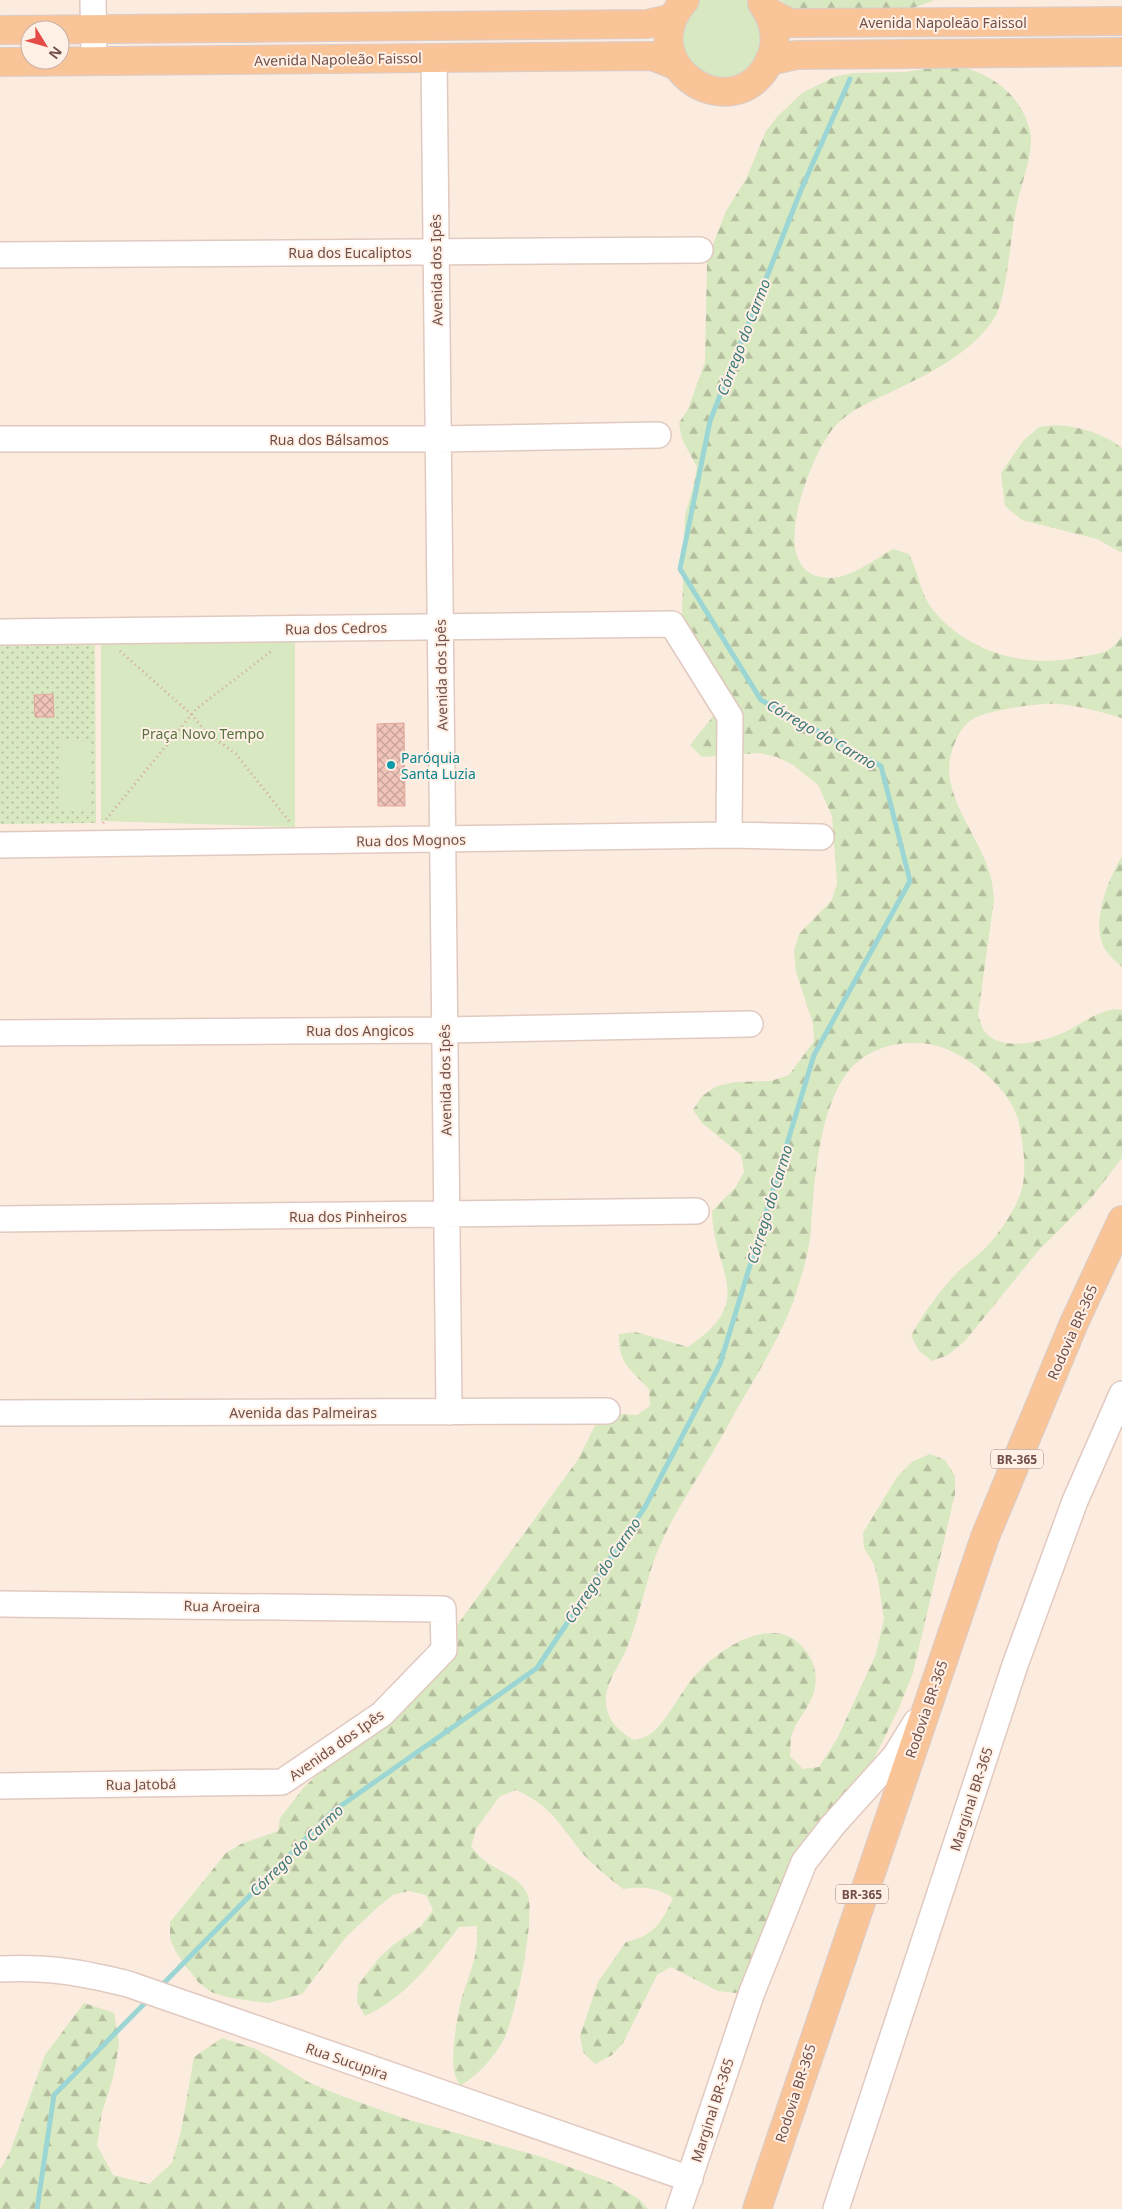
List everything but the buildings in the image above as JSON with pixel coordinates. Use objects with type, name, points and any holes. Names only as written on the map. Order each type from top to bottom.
[{"type":"main road","name":"Avenida Napoleão Faissol","points":[[763,5],[790,24],[1122,21]]},
{"type":"main road","name":"Avenida Napoleão Faissol","points":[[0,62],[652,56],[675,65],[687,79],[702,88],[719,92],[737,90],[753,82],[766,69],[773,53],[775,35],[763,5]]},
{"type":"main road","points":[[0,30],[647,24],[679,9]]},
{"type":"main road","points":[[675,65],[669,49],[669,31],[679,9]]},
{"type":"main road","points":[[769,61],[796,55],[1122,52]]},
{"type":"main road","name":"Rodovia BR-365","points":[[757,2209],[985,1537],[1074,1323],[1122,1220]]},
{"type":"street","points":[[92,0],[94,61]]},
{"type":"street","name":"Avenida dos Ipês","points":[[434,58],[449,1412]]},
{"type":"street","name":"Rua dos Eucaliptos","points":[[0,255],[700,250]]},
{"type":"street","name":"Rua dos Bálsamos","points":[[0,439],[438,439],[658,435]]},
{"type":"street","name":"Rua dos Cedros","points":[[0,632],[672,624],[730,717],[729,835]]},
{"type":"street","name":"Rua dos Mognos","points":[[0,845],[729,835],[821,837]]},
{"type":"street","name":"Rua dos Angicos","points":[[0,1034],[445,1030],[750,1024]]},
{"type":"street","name":"Rua dos Pinheiros","points":[[0,1219],[696,1211]]},
{"type":"street","name":"Marginal BR-365","points":[[836,2209],[1016,1665],[1075,1501],[1122,1394]]},
{"type":"street","name":"Avenida das Palmeiras","points":[[0,1413],[607,1411]]},
{"type":"street","name":"Rua Aroeira","points":[[0,1604],[443,1609]]},
{"type":"street","name":"Avenida dos Ipês","points":[[282,1782],[382,1714],[444,1650],[443,1609]]},
{"type":"street","name":"Marginal BR-365","points":[[679,2209],[752,1992],[804,1862],[833,1825],[894,1756],[927,1705]]},
{"type":"street","name":"Rua Jatobá","points":[[0,1786],[282,1782]]},
{"type":"street","name":"Rua Sucupira","points":[[0,1969],[41,1968],[81,1972],[128,1984],[690,2179]]},
{"type":"path","points":[[85,844],[196,709],[301,628]]},
{"type":"path","points":[[98,631],[192,715],[206,732],[236,754],[305,841]]},
{"type":"green space","points":[[697,0],[747,0],[759,14],[762,36],[758,62],[734,80],[696,74],[677,40]]},
{"type":"green space","points":[[780,0],[935,0],[913,8],[857,11],[806,10],[790,7]]},
{"type":"green space","points":[[952,65],[988,77],[1008,92],[1023,112],[1030,131],[1029,159],[1016,209],[999,309],[985,331],[952,359],[929,373],[858,408],[835,426],[811,468],[797,516],[794,539],[798,558],[809,572],[828,578],[853,572],[893,549],[909,554],[925,597],[933,610],[947,625],[963,637],[981,647],[1000,654],[1040,661],[1060,660],[1104,652],[1113,647],[1122,636],[1122,718],[1099,711],[1051,704],[1017,707],[983,714],[969,722],[958,736],[951,754],[949,772],[954,796],[982,853],[992,883],[994,900],[978,1015],[982,1027],[990,1037],[1000,1042],[1024,1043],[1060,1034],[1102,1012],[1116,1009],[1122,1010],[1122,1158],[1092,1197],[1039,1250],[965,1341],[948,1355],[932,1361],[919,1351],[911,1336],[925,1313],[947,1284],[999,1232],[1016,1205],[1022,1188],[1023,1150],[1017,1115],[1002,1091],[981,1070],[956,1054],[933,1045],[909,1043],[884,1047],[854,1065],[842,1080],[826,1120],[817,1167],[809,1246],[791,1307],[784,1325],[765,1361],[665,1534],[653,1562],[632,1636],[607,1689],[606,1704],[612,1721],[624,1734],[634,1740],[649,1735],[667,1717],[688,1684],[712,1659],[736,1643],[750,1637],[776,1633],[788,1636],[793,1638],[809,1655],[814,1666],[816,1682],[808,1707],[791,1737],[790,1756],[803,1769],[819,1767],[837,1739],[876,1654],[884,1619],[878,1580],[874,1564],[864,1548],[863,1533],[897,1477],[913,1461],[930,1454],[945,1460],[955,1476],[955,1494],[913,1673],[899,1708],[867,1773],[751,1983],[736,1993],[718,1991],[671,1967],[657,1975],[623,2043],[612,2055],[595,2064],[583,2052],[580,2036],[598,1982],[626,1942],[644,1936],[656,1927],[673,1898],[649,1888],[623,1889],[589,1860],[555,1818],[539,1803],[516,1790],[500,1796],[476,1829],[471,1847],[490,1865],[519,1883],[527,1893],[529,1922],[527,1943],[514,2010],[504,2039],[485,2066],[460,2086],[454,2073],[453,2065],[455,2036],[461,2001],[475,1956],[477,1926],[459,1927],[417,1978],[393,2000],[379,2009],[365,2016],[357,2002],[358,1985],[379,1958],[393,1945],[421,1926],[433,1910],[426,1895],[409,1891],[393,1895],[346,1937],[302,1994],[268,2003],[230,1998],[211,1992],[198,1982],[177,1954],[170,1939],[170,1922],[226,1853],[241,1844],[278,1831],[280,1818],[305,1786],[347,1748],[422,1673],[577,1461],[598,1420],[621,1414],[637,1415],[650,1406],[649,1389],[626,1365],[623,1359],[619,1344],[619,1334],[635,1332],[688,1347],[709,1330],[722,1314],[727,1299],[727,1285],[714,1233],[712,1211],[735,1188],[744,1172],[741,1155],[702,1123],[693,1110],[702,1096],[717,1086],[735,1082],[771,1081],[789,1075],[814,1041],[813,1024],[796,972],[794,951],[799,934],[832,900],[837,883],[832,816],[818,785],[793,765],[777,757],[759,753],[702,757],[690,745],[722,705],[694,649],[682,613],[685,515],[697,467],[682,439],[679,423],[688,409],[705,362],[707,260],[726,211],[746,179],[766,131],[777,117],[802,93],[834,77],[853,73],[905,72]]},
{"type":"green space","points":[[1055,425],[1090,431],[1107,438],[1122,448],[1122,553],[1097,539],[1022,520],[1005,506],[1001,473],[1023,441],[1039,427]]},
{"type":"green space","name":"Praça Novo Tempo","points":[[295,641],[295,827],[101,821],[101,643]]},
{"type":"green space","points":[[95,642],[96,823],[0,824],[0,643]]},
{"type":"green space","points":[[60,741],[90,742],[89,810],[58,809]]},
{"type":"green space","points":[[1122,856],[1122,967],[1110,956],[1103,946],[1100,922],[1101,910],[1108,886]]},
{"type":"green space","points":[[84,2003],[114,2013],[119,2045],[113,2078],[102,2112],[97,2145],[113,2175],[149,2184],[172,2163],[181,2131],[194,2057],[222,2038],[256,2049],[310,2083],[342,2096],[406,2119],[542,2157],[610,2182],[639,2199],[648,2209],[0,2209],[0,2170],[10,2152],[45,2055]]},
{"type":"waterway","name":"Córrego do Carmo","points":[[159,1988],[332,1812],[537,1668],[645,1507],[720,1364],[814,1055],[910,881],[881,766],[761,700],[680,569],[710,421],[801,190],[850,79]]},
{"type":"waterway","name":"Córrego do Carmo","points":[[37,2209],[54,2095],[148,2000]]},
{"type":"place","name":"Paróquia Santa Luzia","points":[[391,765]]}]
